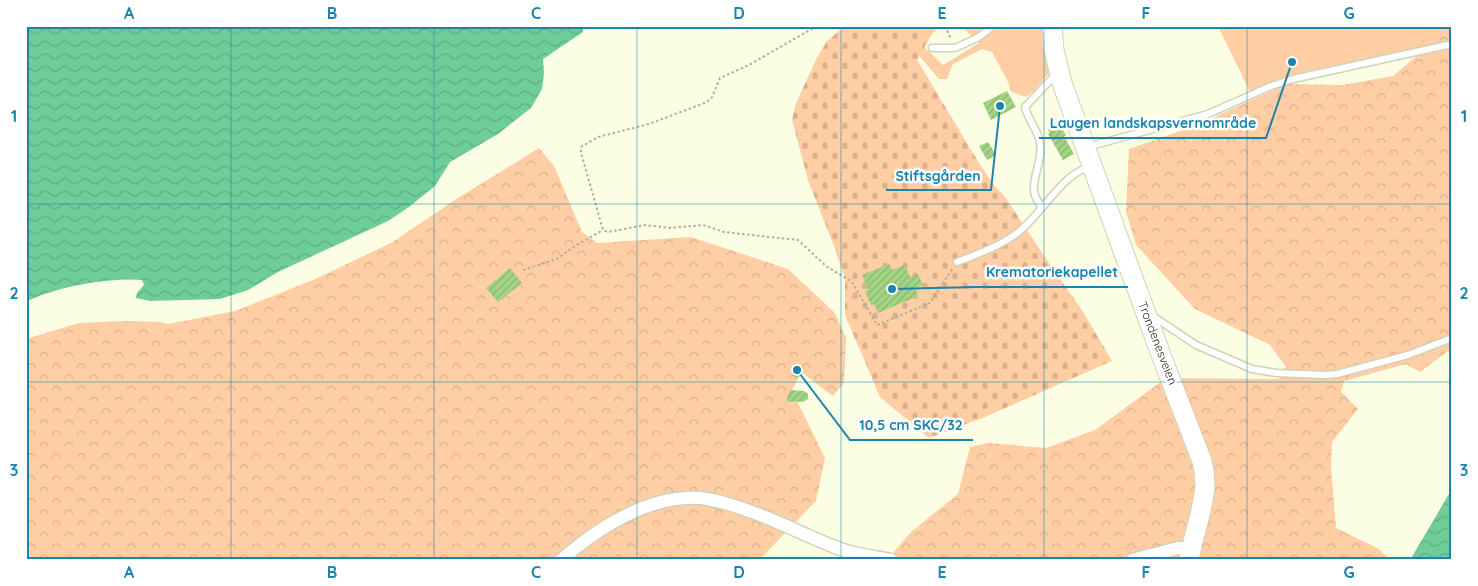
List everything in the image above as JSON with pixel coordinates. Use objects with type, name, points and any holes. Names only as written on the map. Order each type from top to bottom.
[{"type":"main road","name":"Trondenesveien","points":[[1052,26],[1054,50],[1059,72],[1145,312],[1202,461],[1205,478],[1204,496],[1190,554]]},
{"type":"street","points":[[561,560],[603,529],[648,506],[699,498],[751,511],[844,550],[892,560]]},
{"type":"street","points":[[1132,560],[1178,548],[1190,554]]},
{"type":"lane","points":[[932,48],[955,48],[979,37],[993,26]]},
{"type":"lane","points":[[1086,148],[1098,143],[1208,114],[1286,80],[1452,44]]},
{"type":"lane","points":[[1042,208],[1034,191],[1041,157],[1040,144],[1038,135],[1025,107],[1050,79],[1059,72]]},
{"type":"lane","points":[[957,262],[1006,241],[1021,230],[1072,176],[1080,170],[1093,166]]},
{"type":"lane","points":[[1145,312],[1184,338],[1211,352],[1252,369],[1276,373],[1337,374],[1408,355],[1452,338]]},
{"type":"path","points":[[604,230],[581,153],[581,147],[598,137],[649,124],[707,102],[712,97],[720,78],[749,65],[817,26]]},
{"type":"path","points":[[945,26],[955,48]]},
{"type":"path","points":[[523,270],[556,260],[572,248],[604,230],[608,232],[645,225],[671,228],[703,225],[724,232],[798,240],[826,266],[852,282],[877,325],[930,303],[957,262]]},
{"type":"green space","points":[[849,26],[941,26],[932,34],[917,60],[982,168],[1005,197],[1082,310],[1112,361],[985,417],[929,438],[880,397],[845,315],[845,279],[808,180],[792,120],[796,103],[827,41],[839,31]]},
{"type":"green space","points":[[894,26],[902,26],[943,65],[979,43],[963,28],[965,26],[1044,26],[1050,72],[1033,92],[1026,97],[1010,91],[1009,84],[992,52],[982,49],[953,64],[947,79],[939,79]]},
{"type":"green space","points":[[1218,26],[1452,26],[1452,40],[1300,73],[1279,79],[1250,92]]},
{"type":"green space","points":[[1423,26],[1452,26],[1452,348],[1420,372],[1406,364],[1344,381],[1341,392],[1358,409],[1332,442],[1331,468],[1336,528],[1379,549],[1390,560],[887,560],[911,532],[958,494],[970,447],[988,443],[1046,448],[1095,430],[1166,378],[1279,379],[1286,367],[1270,345],[1195,309],[1136,245],[1126,212],[1129,149],[1197,125],[1287,84],[1342,85],[1393,76],[1420,53]]},
{"type":"green space","points":[[539,148],[554,166],[582,232],[597,243],[691,237],[788,269],[835,313],[846,338],[844,383],[833,396],[801,372],[792,391],[825,458],[816,501],[759,560],[26,560],[26,339],[79,323],[126,321],[168,324],[235,311],[313,280],[391,243],[458,198]]},
{"type":"water","points":[[26,26],[583,26],[583,32],[543,59],[542,89],[531,108],[498,134],[450,162],[435,186],[409,207],[388,221],[278,272],[248,290],[220,299],[150,301],[136,298],[137,293],[144,285],[142,280],[129,279],[82,284],[51,292],[26,302]]},
{"type":"water","points":[[1452,489],[1452,560],[1410,560],[1413,555]]},
{"type":"building","points":[[1007,91],[1016,107],[991,120],[983,103]]},
{"type":"building","points":[[1059,123],[1074,154],[1063,160],[1048,134],[1050,133],[1048,129]]},
{"type":"building","points":[[988,142],[996,155],[987,160],[979,146]]},
{"type":"building","points":[[889,264],[892,270],[905,265],[910,277],[918,274],[923,285],[915,288],[918,296],[878,313],[874,304],[871,305],[865,291],[868,290],[862,275]]},
{"type":"building","points":[[510,268],[522,283],[498,302],[486,288]]},
{"type":"building","points":[[795,366],[801,367],[803,371],[802,375],[795,379],[792,371]]},
{"type":"building","points":[[790,390],[804,391],[808,394],[808,399],[803,402],[786,401]]},
{"type":"place","name":"Laugen landskapsvernområde","points":[[1292,62]]},
{"type":"place","name":"Stiftsgården","points":[[1000,106]]},
{"type":"place","name":"Krematoriekapellet","points":[[892,289]]},
{"type":"place","name":"10,5 cm SKC/32","points":[[797,370]]}]
